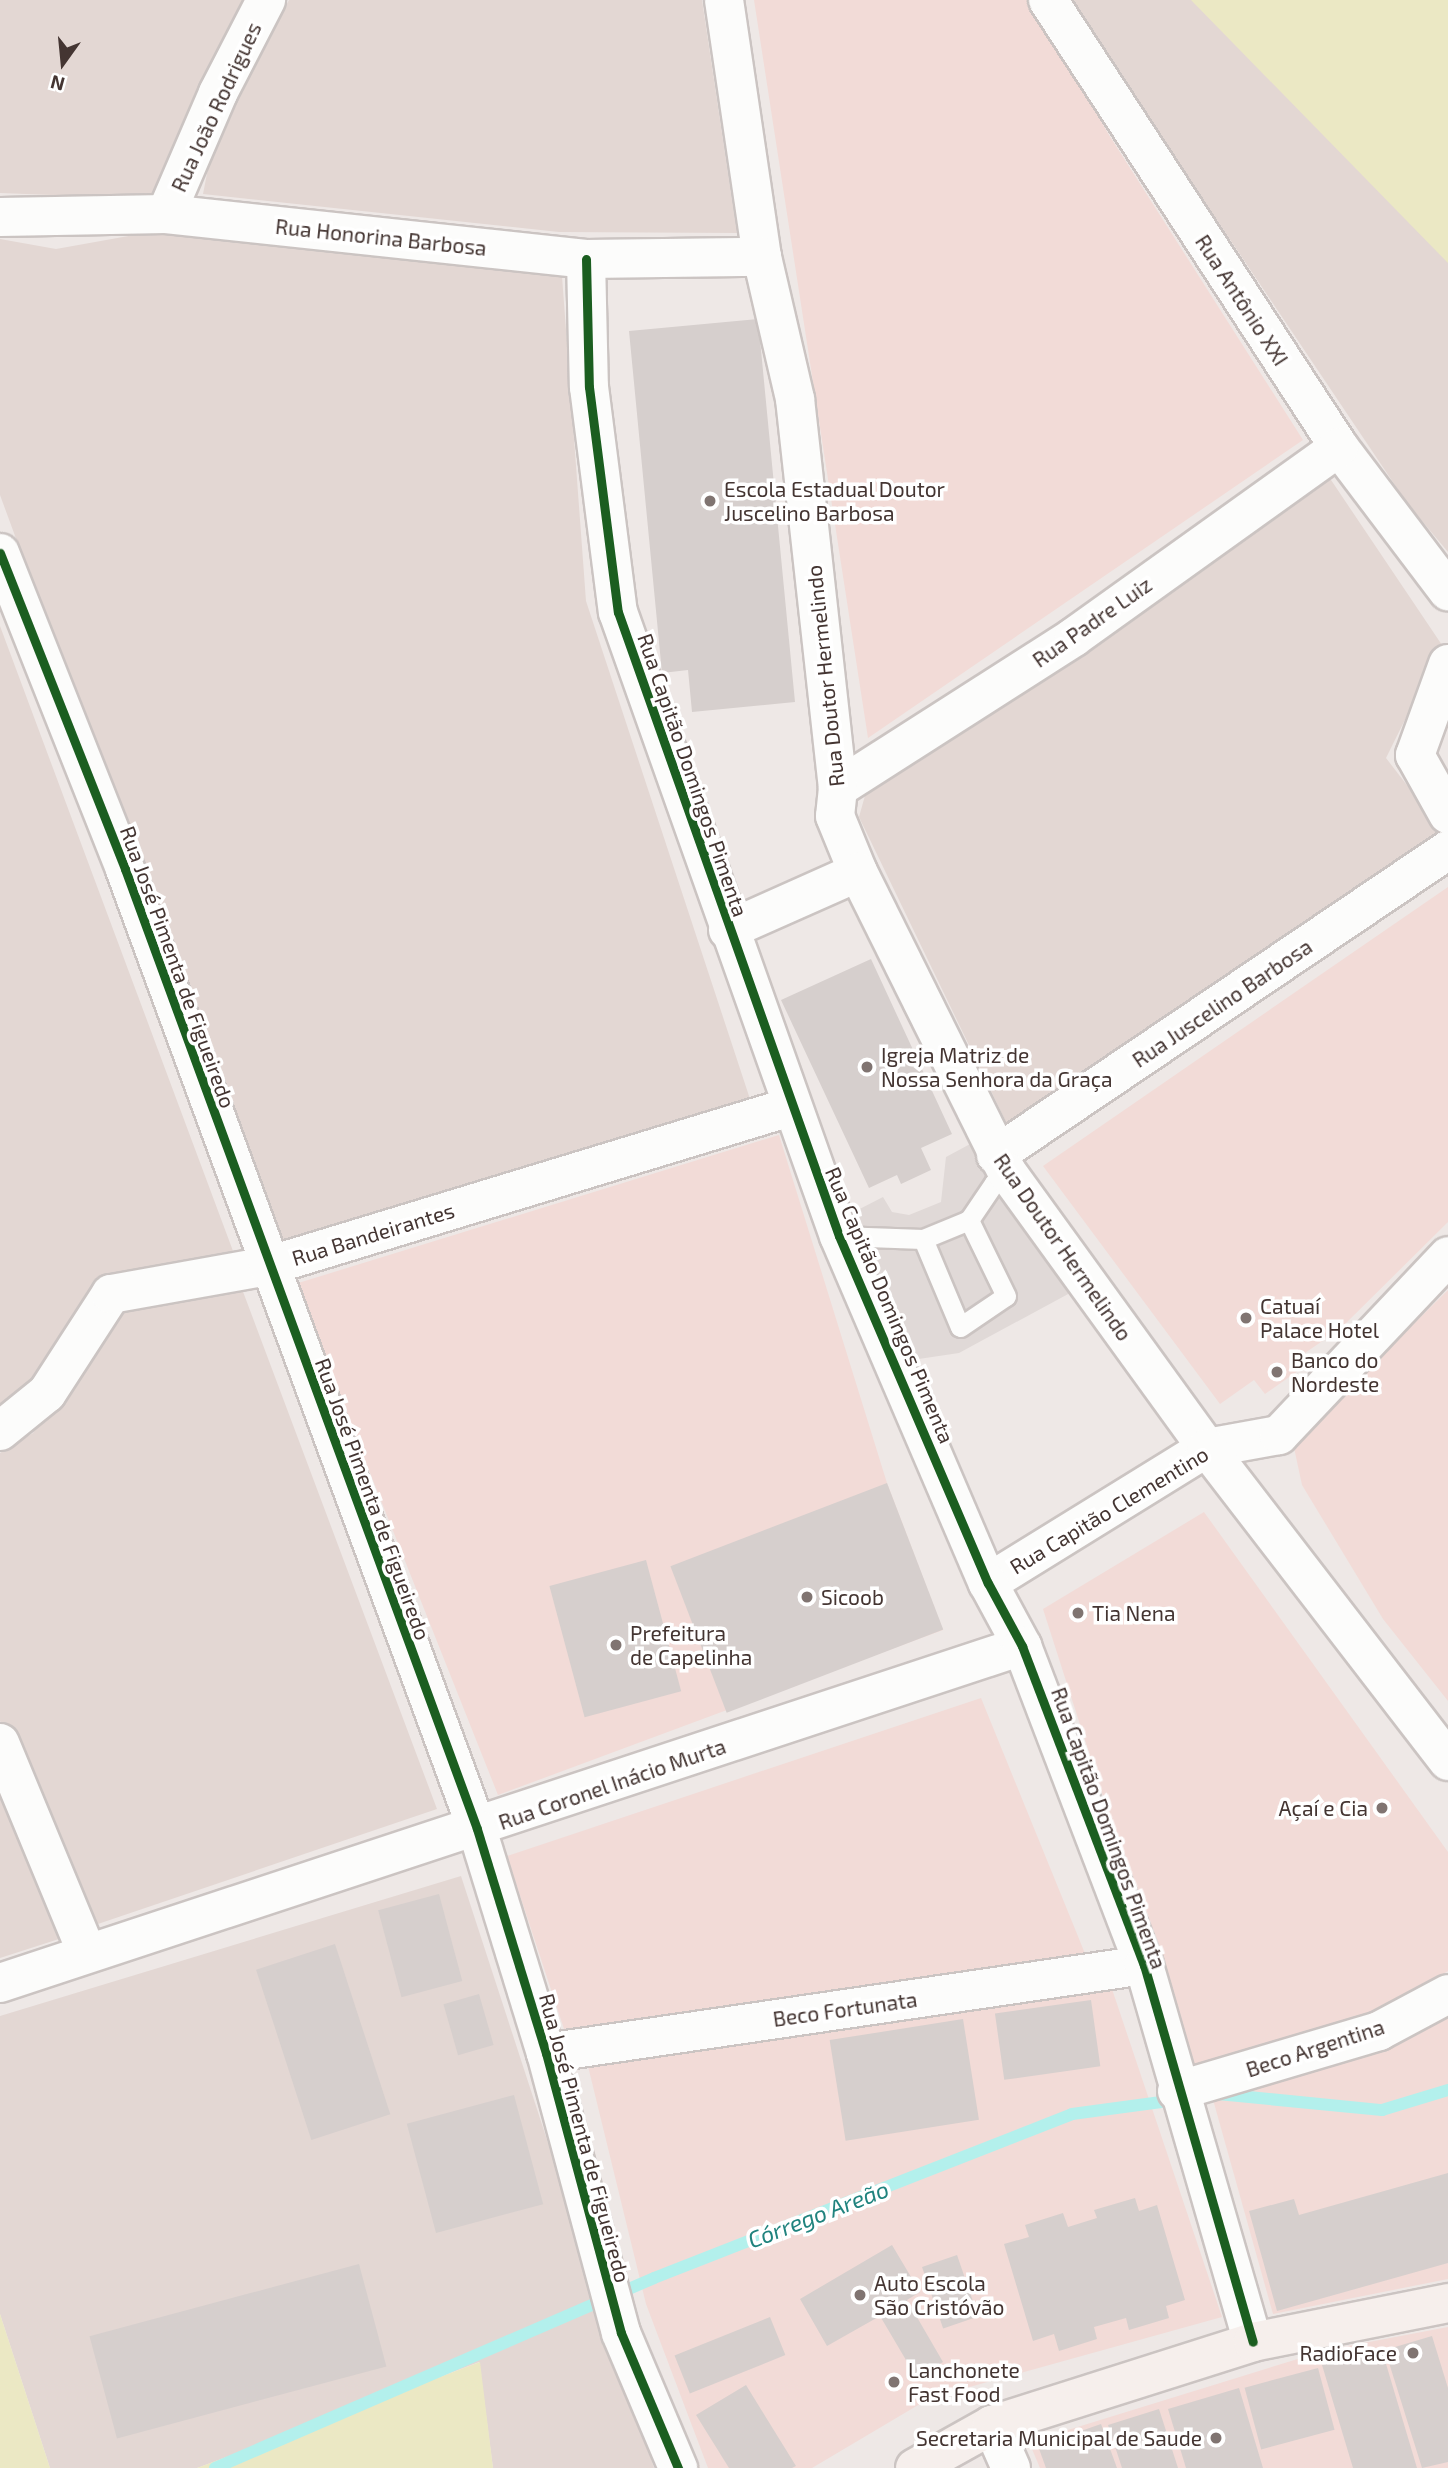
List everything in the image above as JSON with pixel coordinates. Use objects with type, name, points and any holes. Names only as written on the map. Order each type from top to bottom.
[{"type":"main road","points":[[915,2468],[992,2425],[1253,2342],[1448,2303]]},
{"type":"street","name":"Rua João Rodrigues","points":[[166,214],[218,93],[266,0]]},
{"type":"street","name":"Rua Doutor Hermelindo","points":[[724,0],[762,257],[795,399],[838,788],[835,816],[858,872],[1002,1164],[1207,1448],[1448,1761]]},
{"type":"street","name":"Rua Antônio XXI","points":[[1048,0],[1339,447],[1448,591]]},
{"type":"street","name":"Rua Honorina Barbosa","points":[[0,217],[166,214],[586,260],[762,257]]},
{"type":"street","name":"Rua Capitão Domingos Pimenta","points":[[586,260],[589,387],[618,612],[790,1107],[839,1236],[988,1583],[1022,1646],[1143,1965],[1181,2103],[1253,2342]]},
{"type":"street","name":"Rua Padre Luiz","points":[[838,788],[1074,637],[1339,447]]},
{"type":"street","name":"Rua José Pimenta de Figueiredo","points":[[0,553],[125,869],[268,1266],[477,1829],[546,2053],[621,2333],[678,2468]]},
{"type":"street","points":[[1448,664],[1415,755],[1448,814]]},
{"type":"street","name":"Rua Juscelino Barbosa","points":[[1002,1164],[1448,850]]},
{"type":"street","points":[[728,930],[858,872]]},
{"type":"street","name":"Rua Bandeirantes","points":[[4,1428],[47,1392],[110,1294],[268,1266],[790,1107]]},
{"type":"street","name":"Rua Capitão Clementino","points":[[988,1583],[1207,1448],[1279,1435],[1448,1256]]},
{"type":"street","name":"Rua Coronel Inácio Murta","points":[[0,1983],[477,1829],[1022,1646]]},
{"type":"street","points":[[0,1743],[87,1953]]},
{"type":"street","name":"Beco Fortunata","points":[[546,2053],[1143,1965]]},
{"type":"street","name":"Beco Argentina","points":[[1181,2103],[1379,2031],[1448,1994]]},
{"type":"street","points":[[992,2425],[1010,2468]]},
{"type":"lane","points":[[839,1236],[923,1239],[969,1220],[994,1183],[1002,1164]]},
{"type":"lane","points":[[923,1239],[960,1327],[1006,1296],[969,1220]]},
{"type":"shaded area","points":[[0,0],[251,0],[155,199],[0,193]]},
{"type":"shaded area","points":[[289,0],[702,0],[737,233],[559,232],[203,194],[214,138]]},
{"type":"shaded area","points":[[754,0],[1031,0],[1109,135],[1303,440],[868,738]]},
{"type":"shaded area","points":[[1069,0],[1448,0],[1448,552],[1407,503]]},
{"type":"shaded area","points":[[1191,0],[1448,0],[1448,263]]},
{"type":"shaded area","points":[[162,230],[562,276],[586,601],[750,1099],[275,1243],[0,495],[0,239],[56,249]]},
{"type":"shaded area","points":[[1329,477],[1442,645],[1386,758],[1447,837],[1007,1124],[859,817],[866,792]]},
{"type":"shaded area","points":[[0,626],[233,1251],[100,1281],[49,1368],[0,1413]]},
{"type":"shaded area","points":[[1448,887],[1448,1222],[1340,1329],[1299,1357],[1305,1366],[1265,1394],[1254,1380],[1220,1404],[1043,1166]]},
{"type":"shaded area","points":[[779,1135],[887,1483],[943,1630],[498,1795],[295,1284]]},
{"type":"shaded area","points":[[972,1143],[994,1183],[1070,1293],[959,1353],[912,1360],[846,1216],[883,1197],[892,1212],[909,1215],[941,1202],[946,1157]]},
{"type":"shaded area","points":[[242,1289],[437,1809],[92,1926],[0,1721],[0,1453],[33,1433],[115,1310]]},
{"type":"shaded area","points":[[1448,1290],[1448,1701],[1383,1619],[1302,1485],[1293,1443]]},
{"type":"shaded area","points":[[1204,1512],[1448,1852],[1448,1971],[1368,2018],[1190,2068],[1043,1609]]},
{"type":"shaded area","points":[[981,1698],[1086,1956],[564,2029],[507,1856]]},
{"type":"shaded area","points":[[0,1789],[62,1938],[0,1958]]},
{"type":"shaded area","points":[[461,1876],[654,2468],[493,2468],[479,2362],[197,2468],[50,2468],[0,2314],[0,2016]]},
{"type":"shaded area","points":[[1103,1986],[1112,1989],[1222,2317],[930,2398],[812,2468],[708,2468],[646,2304],[587,2062]]},
{"type":"shaded area","points":[[1448,2013],[1448,2279],[1273,2314],[1212,2096]]},
{"type":"shaded area","points":[[0,2314],[50,2468],[0,2468]]},
{"type":"shaded area","points":[[1448,2327],[1448,2468],[1040,2468],[1029,2442],[1327,2350]]},
{"type":"shaded area","points":[[480,2362],[493,2468],[197,2468]]},
{"type":"building","name":"Escola Estadual Doutor Juscelino Barbosa","points":[[758,319],[795,702],[692,712],[688,670],[662,673],[629,331]]},
{"type":"building","name":"Igreja Matriz de Nossa Senhora da Graça","points":[[871,959],[952,1134],[921,1148],[931,1170],[901,1184],[897,1175],[869,1188],[781,1000]]},
{"type":"building","name":"Sicoob","points":[[887,1483],[943,1630],[727,1713],[670,1566]]},
{"type":"building","points":[[646,1560],[681,1691],[585,1717],[549,1586]]},
{"type":"building","points":[[439,1894],[462,1981],[401,1997],[378,1910]]},
{"type":"building","points":[[335,1944],[390,2114],[311,2140],[256,1970]]},
{"type":"building","points":[[479,1994],[494,2045],[458,2055],[443,2004]]},
{"type":"building","points":[[1091,2000],[1100,2066],[1004,2080],[995,2013]]},
{"type":"building","points":[[963,2019],[979,2120],[846,2141],[830,2040]]},
{"type":"building","points":[[514,2095],[543,2204],[436,2233],[407,2124]]},
{"type":"building","points":[[1448,2173],[1448,2263],[1277,2311],[1249,2211],[1294,2199],[1299,2215]]},
{"type":"building","points":[[1135,2198],[1139,2211],[1157,2205],[1185,2300],[1166,2306],[1169,2318],[1129,2330],[1126,2318],[1094,2327],[1097,2339],[1059,2351],[1054,2334],[1033,2341],[1004,2244],[1029,2237],[1025,2225],[1063,2213],[1068,2227],[1097,2218],[1094,2210]]},
{"type":"building","name":"Auto Escola São Cristóvão","points":[[892,2245],[920,2292],[907,2300],[943,2362],[916,2377],[880,2316],[827,2346],[800,2299]]},
{"type":"building","points":[[957,2255],[978,2316],[943,2329],[922,2267]]},
{"type":"building","points":[[359,2264],[386,2366],[117,2439],[90,2336]]},
{"type":"building","points":[[770,2317],[785,2355],[690,2394],[675,2356]]},
{"type":"building","points":[[1432,2336],[1448,2388],[1448,2462],[1422,2468],[1385,2350]]},
{"type":"building","points":[[1381,2347],[1417,2468],[1353,2468],[1322,2365]]},
{"type":"building","points":[[1318,2368],[1335,2430],[1261,2449],[1245,2388]]},
{"type":"building","points":[[746,2385],[796,2466],[729,2468],[696,2415]]},
{"type":"building","name":"Secretaria Municipal de Saude","points":[[1239,2388],[1263,2468],[1186,2468],[1168,2409]]},
{"type":"building","points":[[1159,2409],[1178,2468],[1122,2468],[1108,2425]]},
{"type":"building","points":[[1101,2424],[1117,2468],[1046,2468],[1038,2446]]},
{"type":"waterway","name":"Córrego Areão","points":[[1218,2094],[1382,2110],[1448,2090]]},
{"type":"waterway","name":"Córrego Areão","points":[[215,2468],[654,2278],[1072,2114],[1176,2100]]},
{"type":"cycle path","points":[[586,259],[589,387],[618,612],[839,1236],[988,1583],[1022,1646],[1144,1965],[1253,2342]]},
{"type":"cycle path","points":[[0,553],[125,869],[477,1829],[546,2053],[621,2333],[678,2468]]},
{"type":"place","name":"Escola Estadual Doutor Juscelino Barbosa","points":[[710,501]]},
{"type":"place","name":"Igreja Matriz de Nossa Senhora da Graça","points":[[867,1067]]},
{"type":"place","name":"Catuaí Palace Hotel","points":[[1246,1318]]},
{"type":"place","name":"Banco do Nordeste","points":[[1277,1372]]},
{"type":"place","name":"Sicoob","points":[[807,1597]]},
{"type":"place","name":"Tia Nena","points":[[1078,1613]]},
{"type":"place","name":"Prefeitura de Capelinha","points":[[616,1645]]},
{"type":"place","name":"Açaí e Cia","points":[[1382,1808]]},
{"type":"place","name":"Auto Escola São Cristóvão","points":[[860,2295]]},
{"type":"place","name":"RadioFace","points":[[1413,2353]]},
{"type":"place","name":"Lanchonete Fast Food","points":[[894,2382]]},
{"type":"place","name":"Secretaria Municipal de Saude","points":[[1216,2438]]}]
